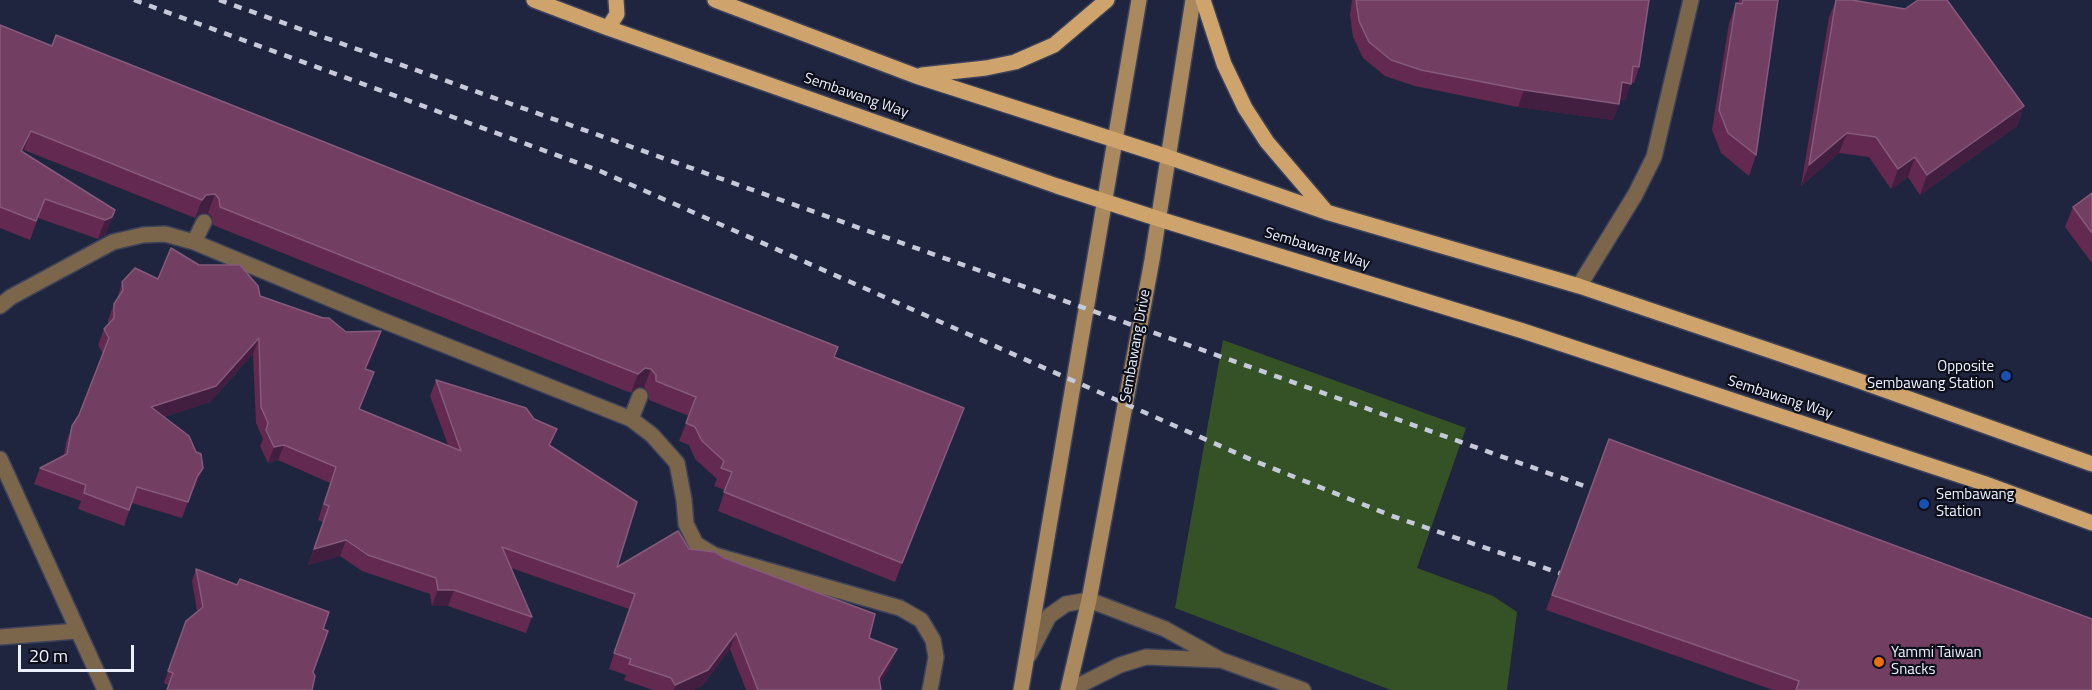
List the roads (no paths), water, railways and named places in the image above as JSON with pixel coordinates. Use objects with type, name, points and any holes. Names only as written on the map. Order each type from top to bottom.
[{"type":"main road","name":"Sembawang Way","points":[[534,0],[608,28],[1105,201],[1523,331],[1972,479],[2092,523]]},
{"type":"main road","points":[[608,28],[617,14],[616,0]]},
{"type":"main road","points":[[715,0],[916,76],[1168,157],[1326,212],[1579,286],[1851,378],[2092,464]]},
{"type":"main road","points":[[916,76],[986,68],[1015,62],[1054,45],[1107,0]]},
{"type":"main road","points":[[1021,690],[1139,0]]},
{"type":"main road","name":"Sembawang Drive","points":[[1069,690],[1089,600],[1159,219],[1193,0]]},
{"type":"main road","points":[[1203,0],[1224,64],[1245,108],[1267,142],[1326,212]]},
{"type":"lane","points":[[1579,286],[1635,195],[1654,157],[1691,0]]},
{"type":"lane","points":[[194,242],[204,222]]},
{"type":"lane","points":[[0,306],[11,297],[113,242],[143,235],[165,234],[194,242],[379,319],[631,419],[652,435],[677,463],[686,524],[696,544],[714,555],[900,608],[921,620],[933,640],[936,657],[930,690]]},
{"type":"lane","points":[[631,419],[640,396]]},
{"type":"lane","points":[[0,459],[105,690]]},
{"type":"lane","points":[[1026,660],[1049,616],[1066,604],[1089,600],[1164,629],[1221,660],[1303,690]]},
{"type":"lane","points":[[0,637],[77,631]]},
{"type":"lane","points":[[1069,690],[1119,665],[1146,657],[1221,660]]},
{"type":"railway","points":[[134,0],[600,171],[1252,460],[1392,516],[1574,578]]},
{"type":"railway","points":[[219,0],[1607,494]]},
{"type":"place","name":"Opposite Sembawang Station","points":[[2006,376]]},
{"type":"place","name":"Sembawang Station","points":[[1924,504]]},
{"type":"place","name":"Yammi Taiwan Snacks","points":[[1879,662]]}]
